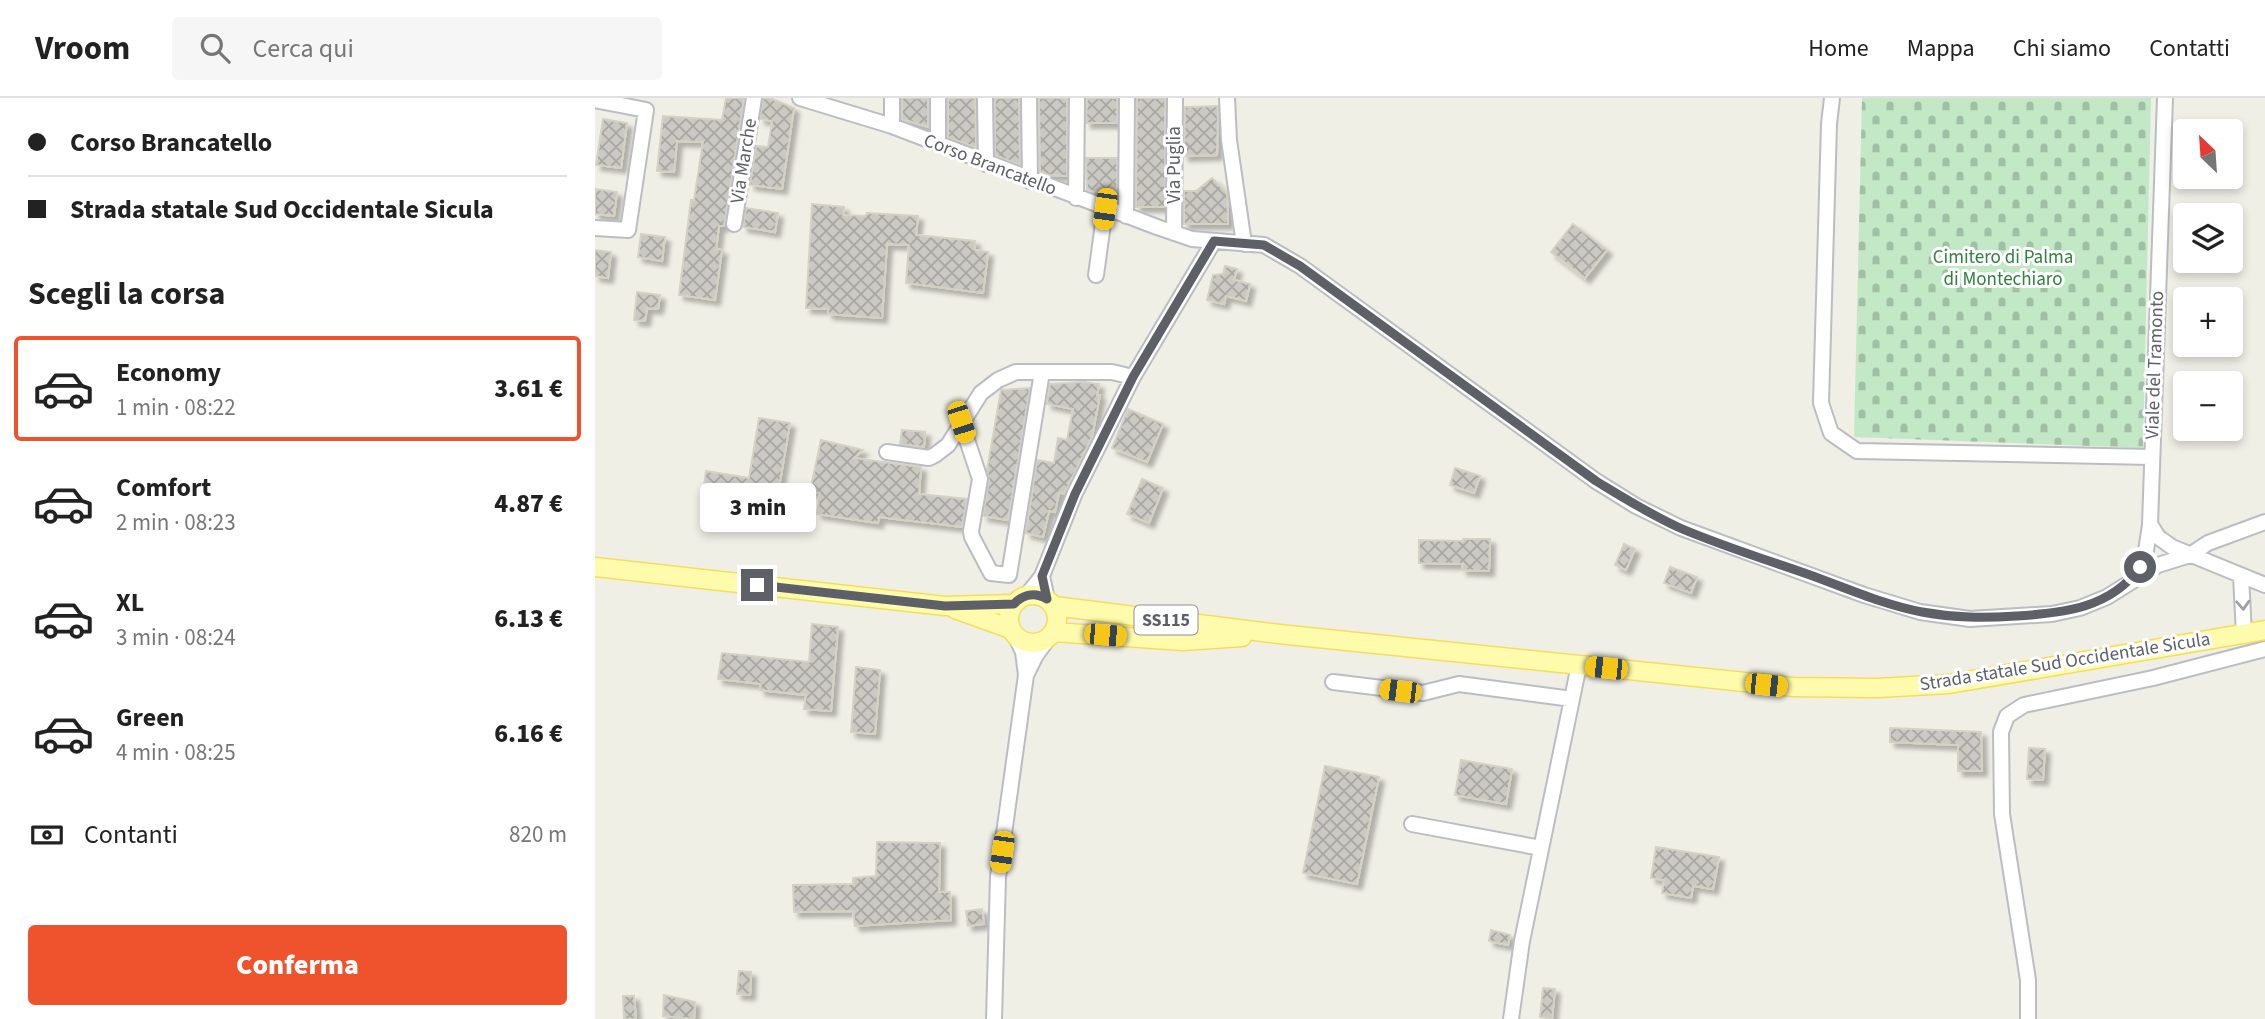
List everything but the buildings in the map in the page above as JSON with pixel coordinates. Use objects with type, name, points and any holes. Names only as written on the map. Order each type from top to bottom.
[{"type":"main road","name":"Strada statale Sud Occidentale Sicula","points":[[595,567],[945,606],[1020,600],[1037,595],[1050,602],[1279,634],[1793,687],[1877,688],[1949,684],[2265,630]]},
{"type":"main road","points":[[1013,632],[1009,616],[1020,600]]},
{"type":"main road","points":[[1050,602],[1057,621],[1052,634]]},
{"type":"main road","name":"Strada statale Sud Occidentale Sicula","points":[[945,606],[1013,632],[1025,642],[1033,643],[1043,641],[1052,634],[1183,641],[1279,634]]},
{"type":"street","name":"Via Marche","points":[[734,224],[754,98]]},
{"type":"street","name":"Corso Brancatello","points":[[800,98],[846,104],[892,126],[986,164],[1192,239],[1264,245],[1300,266],[1596,481],[1636,506],[1681,528],[1864,595],[1920,612],[1970,619],[2066,612],[2094,603],[2158,565],[2190,555],[2208,544],[2265,522]]},
{"type":"street","points":[[892,98],[892,126]]},
{"type":"street","points":[[937,98],[938,144]]},
{"type":"street","points":[[985,98],[986,164]]},
{"type":"street","points":[[1029,98],[1030,181]]},
{"type":"street","points":[[1076,198],[1077,98]]},
{"type":"street","points":[[1126,216],[1127,98]]},
{"type":"street","name":"Via Puglia","points":[[1174,233],[1175,98]]},
{"type":"street","points":[[1227,98],[1229,140],[1244,244]]},
{"type":"street","points":[[1832,98],[1821,403],[1831,433],[1857,451],[2152,457]]},
{"type":"street","name":"Viale del Tramonto","points":[[2120,589],[2134,575],[2148,546],[2165,98]]},
{"type":"street","points":[[595,100],[646,110],[628,230],[595,228]]},
{"type":"street","points":[[1095,275],[1105,209]]},
{"type":"street","points":[[1020,600],[1042,576],[1075,494],[1133,377],[1214,241]]},
{"type":"street","points":[[887,452],[935,456],[948,444],[981,393],[998,380],[1016,372],[1112,372],[1133,377]]},
{"type":"street","points":[[961,422],[979,478],[972,537],[991,573],[1009,575],[1042,372]]},
{"type":"street","points":[[2150,524],[2164,542],[2265,584]]},
{"type":"street","points":[[1042,576],[1050,602]]},
{"type":"street","points":[[2241,576],[2243,634]]},
{"type":"street","points":[[1013,632],[1023,652],[1027,675]]},
{"type":"street","points":[[994,1019],[998,877],[1027,675],[1036,655],[1052,634]]},
{"type":"street","points":[[2028,1019],[2028,980],[2003,814],[2001,732],[2007,716],[2024,705],[2153,678],[2265,649]]},
{"type":"street","points":[[1511,1019],[1522,941],[1579,665]]},
{"type":"street","points":[[1333,682],[1423,694],[1459,684],[1572,699]]},
{"type":"street","points":[[1412,824],[1541,848]]},
{"type":"green space","name":"Cimitero di Palma di Montechiaro","points":[[1862,98],[2151,98],[2143,448],[1854,437]]},
{"type":"route","points":[[757,585],[945,606],[1014,604],[1032,594],[1047,599],[1042,576],[1075,494],[1133,377],[1214,241],[1264,245],[1300,266],[1596,481],[1636,506],[1681,528],[1864,595],[1920,612],[1970,619],[2052,614],[2080,608],[2107,597],[2120,589],[2140,567]]}]
